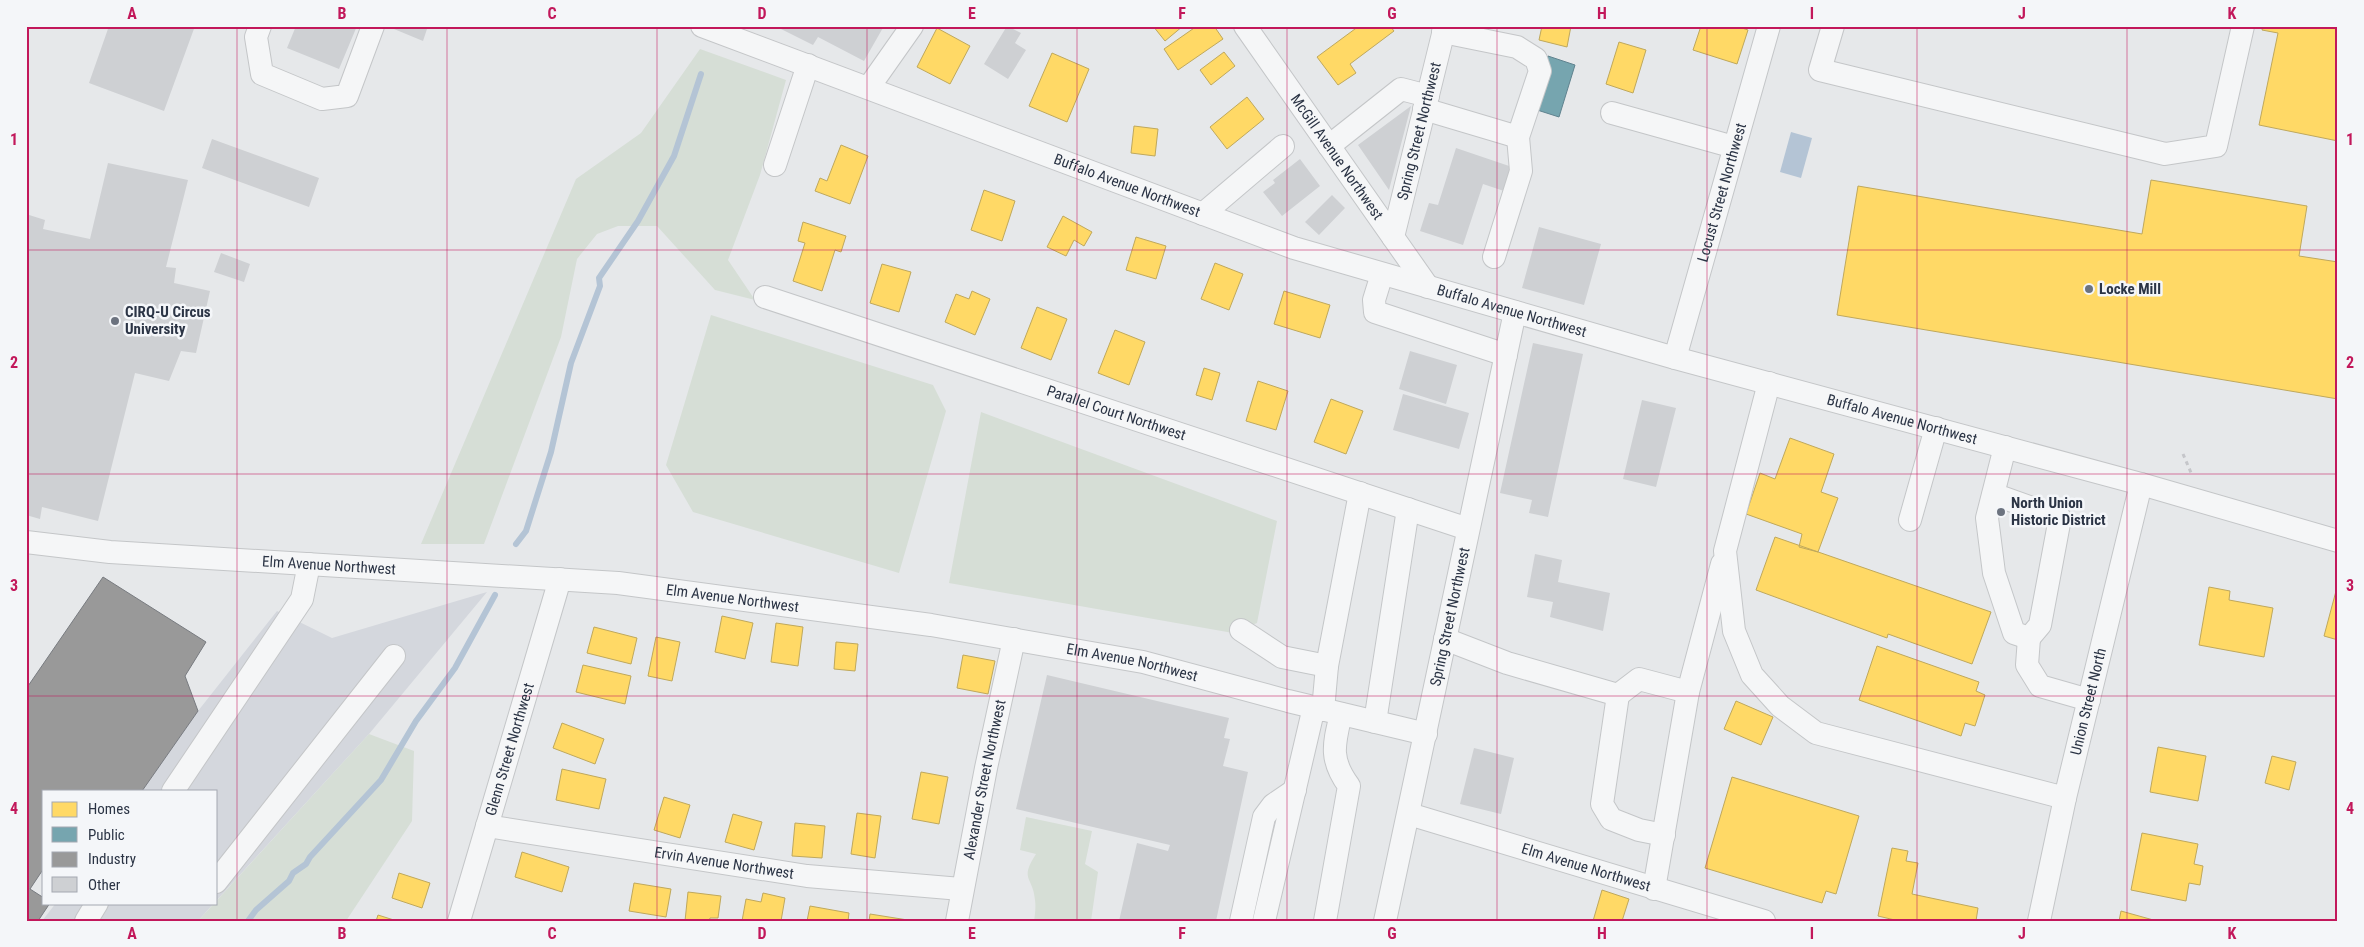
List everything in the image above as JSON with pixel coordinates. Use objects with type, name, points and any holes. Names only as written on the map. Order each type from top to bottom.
[{"type":"street","points":[[260,26],[256,37],[262,74],[322,99],[347,96],[373,26]]},
{"type":"street","name":"Buffalo Avenue Northwest","points":[[702,26],[869,87],[1294,248],[1675,358],[2141,484],[2338,542]]},
{"type":"street","points":[[869,87],[912,26]]},
{"type":"street","name":"McGill Avenue Northwest","points":[[1245,26],[1428,287]]},
{"type":"street","name":"Locust Street Northwest","points":[[1675,358],[1769,26]]},
{"type":"street","points":[[1834,26],[1820,70],[2165,154],[2216,146],[2243,26]]},
{"type":"street","points":[[1444,29],[1517,47],[1536,59],[1540,71],[1518,137],[1521,172],[1494,257]]},
{"type":"street","name":"Spring Street Northwest","points":[[1393,238],[1444,29]]},
{"type":"street","points":[[775,165],[808,65]]},
{"type":"street","points":[[1329,146],[1401,89],[1426,103],[1518,137]]},
{"type":"street","points":[[1612,113],[1734,147]]},
{"type":"street","points":[[1203,214],[1283,146]]},
{"type":"street","points":[[1382,274],[1374,300],[1375,312],[1506,356]]},
{"type":"street","name":"Parallel Court Northwest","points":[[765,298],[1468,529]]},
{"type":"street","name":"Spring Street Northwest","points":[[1385,921],[1515,312]]},
{"type":"street","points":[[1654,890],[1688,692],[1769,383]]},
{"type":"street","points":[[1910,520],[1936,428]]},
{"type":"street","points":[[2005,447],[1987,518],[1994,572],[2014,633],[2029,638]]},
{"type":"street","name":"Union Street North","points":[[2039,921],[2065,798],[2141,484]]},
{"type":"street","points":[[1325,921],[1349,786],[1341,776],[1326,710],[1327,666],[1360,493]]},
{"type":"street","points":[[1993,494],[2060,518],[2040,625],[2029,638],[2027,665],[2040,686],[2089,700]]},
{"type":"street","points":[[1375,722],[1408,509]]},
{"type":"street","name":"Elm Avenue Northwest","points":[[26,542],[110,552],[638,585],[932,624],[1142,662],[1426,734]]},
{"type":"street","points":[[1725,551],[1734,631],[1752,675],[1780,706],[1816,733],[2065,798]]},
{"type":"street","points":[[174,790],[302,599],[309,564]]},
{"type":"street","name":"Glenn Street Northwest","points":[[459,921],[560,579]]},
{"type":"street","points":[[1241,630],[1282,657],[1327,666]]},
{"type":"street","name":"Alexander Street Northwest","points":[[957,921],[961,889],[1014,639]]},
{"type":"street","points":[[1445,639],[1507,662],[1618,695]]},
{"type":"street","points":[[218,879],[394,656]]},
{"type":"street","points":[[1664,835],[1639,830],[1611,819],[1602,804],[1618,695],[1639,679],[1688,692]]},
{"type":"street","points":[[1264,921],[1295,790],[1326,710]]},
{"type":"street","points":[[1241,921],[1264,817],[1273,805],[1295,790]]},
{"type":"street","name":"Elm Avenue Northwest","points":[[1409,814],[1654,890],[1764,921]]},
{"type":"street","name":"Ervin Avenue Northwest","points":[[487,826],[807,876],[961,889]]},
{"type":"street","points":[[86,921],[96,904]]},
{"type":"path","points":[[2184,454],[2192,475]]},
{"type":"shaded area","points":[[700,49],[786,80],[760,175],[728,260],[755,300],[715,290],[657,226],[618,226],[597,234],[577,259],[561,337],[484,544],[421,544],[576,179],[641,133]]},
{"type":"shaded area","points":[[711,315],[933,385],[946,411],[899,573],[693,512],[666,465]]},
{"type":"shaded area","points":[[981,412],[1277,521],[1257,623],[1233,633],[949,583]]},
{"type":"shaded area","points":[[487,592],[369,734],[218,899],[218,790],[143,790],[198,711],[277,611],[332,638]]},
{"type":"shaded area","points":[[369,734],[414,751],[412,821],[346,921],[198,921],[214,904],[218,904],[218,899]]},
{"type":"shaded area","points":[[1026,817],[1092,831],[1085,864],[1098,872],[1091,921],[1034,921],[1035,900],[1028,878],[1028,869],[1036,854],[1020,850]]},
{"type":"shaded area","points":[[55,904],[213,904],[198,921],[42,921]]},
{"type":"water","points":[[1791,132],[1812,138],[1801,178],[1780,172]]},
{"type":"building: Homes","points":[[1153,26],[1183,26],[1165,41]]},
{"type":"building: Homes","points":[[1197,26],[1214,26],[1223,39],[1178,70],[1164,49]]},
{"type":"building: Homes","points":[[1359,26],[1390,26],[1394,31],[1350,64],[1356,73],[1338,85],[1317,57]]},
{"type":"building: Homes","points":[[1542,26],[1571,26],[1567,47],[1539,40]]},
{"type":"building: Homes","points":[[1701,26],[1736,26],[1748,30],[1737,64],[1693,50]]},
{"type":"building: Homes","points":[[2263,26],[2338,26],[2338,141],[2259,125],[2278,33],[2262,30]]},
{"type":"building: Homes","points":[[937,28],[970,46],[950,84],[917,67]]},
{"type":"building: Homes","points":[[1619,42],[1646,50],[1633,93],[1606,84]]},
{"type":"building: Homes","points":[[1224,52],[1235,66],[1211,85],[1200,70]]},
{"type":"building: Homes","points":[[1052,53],[1089,69],[1067,122],[1029,106]]},
{"type":"building: Homes","points":[[1247,97],[1264,119],[1227,149],[1210,127]]},
{"type":"building: Homes","points":[[1134,126],[1158,129],[1155,156],[1131,153]]},
{"type":"building: Homes","points":[[841,145],[868,156],[850,204],[815,191],[820,178],[827,181]]},
{"type":"building: Homes","name":"Locke Mill","points":[[2151,180],[2307,206],[2299,256],[2338,262],[2338,399],[1837,315],[1858,186],[2142,234]]},
{"type":"building: Homes","points":[[984,190],[1015,201],[1002,241],[971,230]]},
{"type":"building: Homes","points":[[1063,216],[1092,232],[1084,246],[1074,240],[1066,256],[1047,247]]},
{"type":"building: Homes","points":[[803,222],[846,236],[841,252],[835,250],[822,291],[793,281],[805,243],[798,241]]},
{"type":"building: Homes","points":[[1136,237],[1166,246],[1156,279],[1126,270]]},
{"type":"building: Homes","points":[[1215,263],[1243,274],[1229,310],[1201,299]]},
{"type":"building: Homes","points":[[882,264],[911,272],[899,312],[870,303]]},
{"type":"building: Homes","points":[[972,291],[990,299],[975,335],[945,322],[956,294],[969,299]]},
{"type":"building: Homes","points":[[1284,291],[1330,305],[1320,338],[1274,324]]},
{"type":"building: Homes","points":[[1037,307],[1067,319],[1051,360],[1021,348]]},
{"type":"building: Homes","points":[[1115,330],[1145,342],[1129,385],[1098,373]]},
{"type":"building: Homes","points":[[1204,368],[1220,373],[1212,400],[1196,395]]},
{"type":"building: Homes","points":[[1258,381],[1288,391],[1276,430],[1246,421]]},
{"type":"building: Homes","points":[[1331,399],[1363,411],[1346,454],[1314,442]]},
{"type":"building: Homes","points":[[1790,438],[1834,454],[1821,492],[1838,498],[1818,552],[1799,547],[1802,534],[1746,514],[1760,473],[1775,479]]},
{"type":"building: Homes","points":[[1775,537],[1991,612],[1972,664],[1888,634],[1887,638],[1756,590]]},
{"type":"building: Homes","points":[[2209,587],[2230,591],[2229,600],[2273,608],[2264,657],[2199,645]]},
{"type":"building: Homes","points":[[2336,591],[2338,591],[2338,640],[2324,636]]},
{"type":"building: Homes","points":[[722,616],[753,623],[745,659],[715,652]]},
{"type":"building: Homes","points":[[776,623],[803,627],[798,666],[771,662]]},
{"type":"building: Homes","points":[[594,627],[637,638],[631,664],[587,653]]},
{"type":"building: Homes","points":[[656,637],[680,642],[672,681],[648,676]]},
{"type":"building: Homes","points":[[836,642],[858,644],[855,671],[834,669]]},
{"type":"building: Homes","points":[[1877,646],[1979,682],[1976,691],[1985,695],[1975,726],[1965,723],[1961,736],[1859,700]]},
{"type":"building: Homes","points":[[963,655],[995,661],[988,694],[957,688]]},
{"type":"building: Homes","points":[[583,665],[631,676],[625,704],[576,692]]},
{"type":"building: Homes","points":[[1736,701],[1773,717],[1761,745],[1724,729]]},
{"type":"building: Homes","points":[[562,723],[604,739],[595,764],[553,748]]},
{"type":"building: Homes","points":[[2158,747],[2206,756],[2198,801],[2150,792]]},
{"type":"building: Homes","points":[[2272,756],[2296,762],[2289,790],[2265,783]]},
{"type":"building: Homes","points":[[562,769],[606,779],[599,809],[556,800]]},
{"type":"building: Homes","points":[[921,772],[948,777],[939,824],[912,819]]},
{"type":"building: Homes","points":[[1732,777],[1859,816],[1836,894],[1826,891],[1822,903],[1705,868]]},
{"type":"building: Homes","points":[[664,797],[690,805],[680,838],[654,830]]},
{"type":"building: Homes","points":[[857,813],[881,816],[875,858],[851,854]]},
{"type":"building: Homes","points":[[733,814],[762,822],[754,850],[725,842]]},
{"type":"building: Homes","points":[[795,823],[825,826],[822,858],[792,856]]},
{"type":"building: Homes","points":[[2142,833],[2198,844],[2194,864],[2203,866],[2200,885],[2189,883],[2186,901],[2131,890]]},
{"type":"building: Homes","points":[[1892,848],[1908,851],[1906,861],[1918,863],[1912,894],[1978,908],[1976,921],[1899,921],[1878,916]]},
{"type":"building: Homes","points":[[522,852],[569,867],[562,892],[515,877]]},
{"type":"building: Homes","points":[[399,873],[430,883],[422,908],[392,898]]},
{"type":"building: Homes","points":[[634,883],[671,889],[666,917],[629,911]]},
{"type":"building: Homes","points":[[1602,890],[1629,899],[1622,921],[1593,921]]},
{"type":"building: Homes","points":[[688,892],[721,896],[718,918],[710,918],[709,921],[685,921]]},
{"type":"building: Homes","points":[[763,893],[785,898],[781,921],[742,921],[746,899],[761,902]]},
{"type":"building: Homes","points":[[810,906],[849,913],[848,921],[807,921]]},
{"type":"building: Homes","points":[[2121,911],[2157,921],[2119,921]]},
{"type":"building: Homes","points":[[870,914],[914,921],[869,921]]},
{"type":"building: Homes","points":[[378,915],[397,921],[376,921]]},
{"type":"building: Public","points":[[1548,56],[1575,65],[1559,117],[1531,108]]},
{"type":"building: Industry","points":[[103,577],[206,642],[185,676],[198,711],[143,790],[42,790],[42,871],[30,889],[42,897],[42,904],[49,904],[38,921],[26,921],[26,689]]},
{"type":"building: Other","points":[[109,26],[195,26],[164,111],[89,83]]},
{"type":"building: Other","points":[[296,26],[357,26],[339,69],[287,48]]},
{"type":"building: Other","points":[[395,26],[428,26],[423,41],[394,29]]},
{"type":"building: Other","points":[[775,26],[884,26],[864,61],[818,37],[813,45]]},
{"type":"building: Other","points":[[1007,26],[1021,33],[1015,43],[1026,50],[1008,79],[984,64]]},
{"type":"building: Other","points":[[1411,106],[1389,190],[1358,145]]},
{"type":"building: Other","points":[[212,139],[319,178],[309,207],[202,168]]},
{"type":"building: Other","points":[[1456,148],[1515,168],[1507,192],[1483,184],[1463,245],[1420,231],[1429,203],[1438,205]]},
{"type":"building: Other","points":[[1300,159],[1320,186],[1282,216],[1263,192],[1275,183],[1273,180]]},
{"type":"building: Other","name":"CIRQ-U Circus University","points":[[108,163],[188,180],[166,267],[176,268],[174,283],[210,291],[196,353],[181,351],[169,381],[135,373],[98,521],[42,507],[40,519],[26,515],[26,214],[45,220],[43,229],[90,239]]},
{"type":"building: Other","points":[[1332,195],[1345,208],[1319,235],[1305,222]]},
{"type":"building: Other","points":[[1539,227],[1601,244],[1584,305],[1522,288]]},
{"type":"building: Other","points":[[221,253],[250,264],[244,282],[214,272]]},
{"type":"building: Other","points":[[1533,343],[1583,354],[1548,517],[1529,513],[1532,500],[1500,493]]},
{"type":"building: Other","points":[[1410,351],[1457,365],[1446,404],[1399,389]]},
{"type":"building: Other","points":[[1403,394],[1469,413],[1459,449],[1393,430]]},
{"type":"building: Other","points":[[1642,400],[1676,408],[1656,487],[1623,479]]},
{"type":"building: Other","points":[[1535,554],[1562,560],[1558,582],[1610,593],[1603,631],[1550,617],[1553,602],[1527,597]]},
{"type":"building: Other","points":[[1047,675],[1229,718],[1224,738],[1230,739],[1223,766],[1248,772],[1216,921],[1119,921],[1137,843],[1168,851],[1170,845],[1016,809]]},
{"type":"building: Other","points":[[1474,748],[1514,758],[1501,814],[1460,804]]},
{"type":"waterway","points":[[516,544],[526,531],[551,452],[571,363],[600,286],[599,278],[638,221],[674,156],[701,74]]},
{"type":"waterway","points":[[248,921],[256,910],[289,881],[293,873],[306,864],[310,857],[381,780],[416,721],[455,668],[495,595]]},
{"type":"place","name":"Locke Mill","points":[[2089,289]]},
{"type":"place","name":"CIRQ-U Circus University","points":[[115,321]]},
{"type":"place","name":"North Union Historic District","points":[[2001,512]]}]
